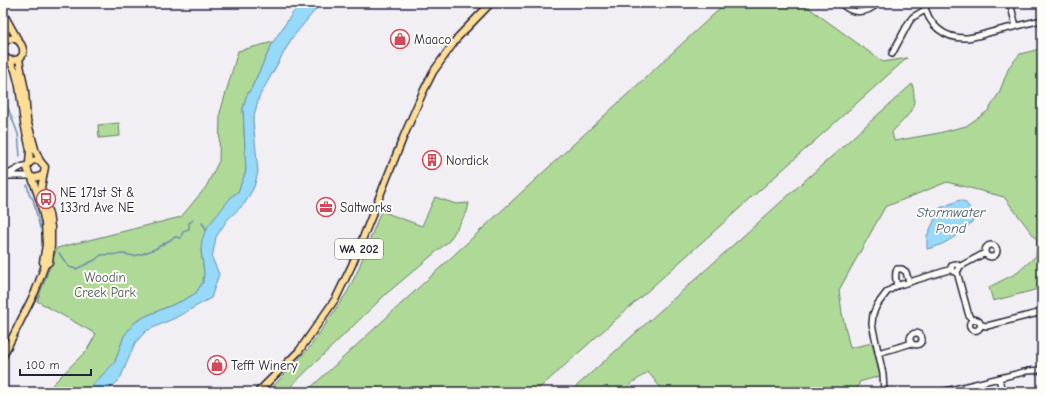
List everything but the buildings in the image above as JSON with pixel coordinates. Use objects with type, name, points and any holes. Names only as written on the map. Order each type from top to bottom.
[{"type":"main road","name":"WA 202","points":[[258,392],[299,351],[336,298],[355,259],[423,92],[434,72],[458,37],[492,3]]},
{"type":"main road","points":[[3,13],[23,49],[23,53],[19,59],[12,61],[8,60]]},
{"type":"main road","points":[[3,22],[6,30],[4,43]]},
{"type":"main road","points":[[4,43],[11,39],[18,40]]},
{"type":"main road","points":[[3,55],[15,70],[17,78],[30,150],[27,171],[31,177],[43,209],[46,246],[43,262],[45,265]]},
{"type":"main road","points":[[3,356],[35,292],[45,265],[49,262],[51,234],[49,214],[41,188],[45,167],[40,161],[35,149],[28,120],[25,91],[19,59]]},
{"type":"main road","points":[[28,164],[34,160],[40,161]]},
{"type":"main road","points":[[31,177],[38,178],[43,175]]},
{"type":"street","points":[[841,3],[847,9],[861,12],[872,8],[878,3]]},
{"type":"street","points":[[924,3],[925,10],[934,26],[941,32],[954,37],[968,38],[1042,20]]},
{"type":"street","points":[[1010,3],[1016,26]]},
{"type":"street","points":[[892,54],[909,22],[913,17],[925,10]]},
{"type":"street","points":[[4,177],[28,164]]},
{"type":"street","points":[[4,177],[31,177]]},
{"type":"street","points":[[884,392],[884,380],[872,324],[873,314],[881,298],[897,286],[956,269],[984,253]]},
{"type":"street","points":[[897,286],[895,277],[897,269],[902,269],[906,272],[909,282]]},
{"type":"street","points":[[956,269],[969,316],[974,320],[978,320],[981,325],[987,326],[1042,312]]},
{"type":"street","points":[[974,320],[970,324],[972,330],[978,330],[981,325]]},
{"type":"street","points":[[878,353],[911,342]]},
{"type":"street","points":[[942,392],[1026,372],[1042,370]]},
{"type":"street","points":[[999,378],[1002,392]]},
{"type":"green space","points":[[726,3],[809,3],[809,8],[883,62],[907,58],[535,392],[306,392]]},
{"type":"green space","name":"Woodin Creek Park","points":[[273,42],[246,97],[243,109],[246,171],[238,192],[232,196],[224,208],[201,250],[204,272],[203,282],[196,293],[134,323],[124,336],[115,362],[86,392],[45,392],[87,350],[96,334],[37,301],[57,248],[181,217],[206,187],[219,161],[220,113],[238,51]]},
{"type":"green space","points":[[1042,47],[1042,288],[993,301],[989,287],[1017,273],[1036,256],[1037,240],[1004,197],[947,182],[885,207],[839,290],[842,313],[850,348],[872,343],[880,376],[859,382],[855,392],[664,392],[648,372],[632,383],[626,392],[570,392],[912,84],[914,93],[913,106],[907,116],[892,132],[894,141],[939,133],[966,126],[988,111],[999,93],[1009,67],[1020,54]]},
{"type":"green space","points":[[119,123],[120,136],[99,138],[98,125]]},
{"type":"green space","points":[[435,197],[456,204],[469,203],[467,212],[449,241],[386,294],[285,392],[268,392],[310,347],[348,291],[358,270],[381,211],[422,226]]},
{"type":"water","points":[[302,3],[321,3],[292,38],[259,97],[253,120],[258,172],[254,187],[245,203],[227,220],[216,237],[212,258],[219,274],[211,298],[175,318],[146,331],[135,343],[120,379],[107,392],[86,392],[115,362],[124,336],[134,323],[196,293],[203,282],[204,272],[201,250],[202,240],[206,229],[232,196],[238,192],[246,171],[243,109],[246,97],[273,42],[292,14]]},
{"type":"water","name":"Stormwater Pond","points":[[960,200],[965,202],[977,217],[961,232],[948,241],[927,249],[927,236],[940,208]]},
{"type":"waterway","points":[[3,95],[18,134],[20,156]]},
{"type":"waterway","points":[[27,185],[30,196],[33,199],[40,228]]},
{"type":"waterway","points":[[59,253],[69,267],[76,269],[95,260],[101,255],[124,254],[134,256],[155,249],[175,237],[181,238],[183,232],[189,229],[189,223],[193,220]]},
{"type":"waterway","points":[[202,223],[207,230]]},
{"type":"place","name":"Maaco","points":[[400,39]]},
{"type":"place","name":"Nordick","points":[[432,160]]},
{"type":"place","name":"NE 171st St & 133rd Ave NE","points":[[46,199]]},
{"type":"place","name":"Saltworks","points":[[326,207]]},
{"type":"place","name":"Tefft Winery","points":[[217,365]]}]
